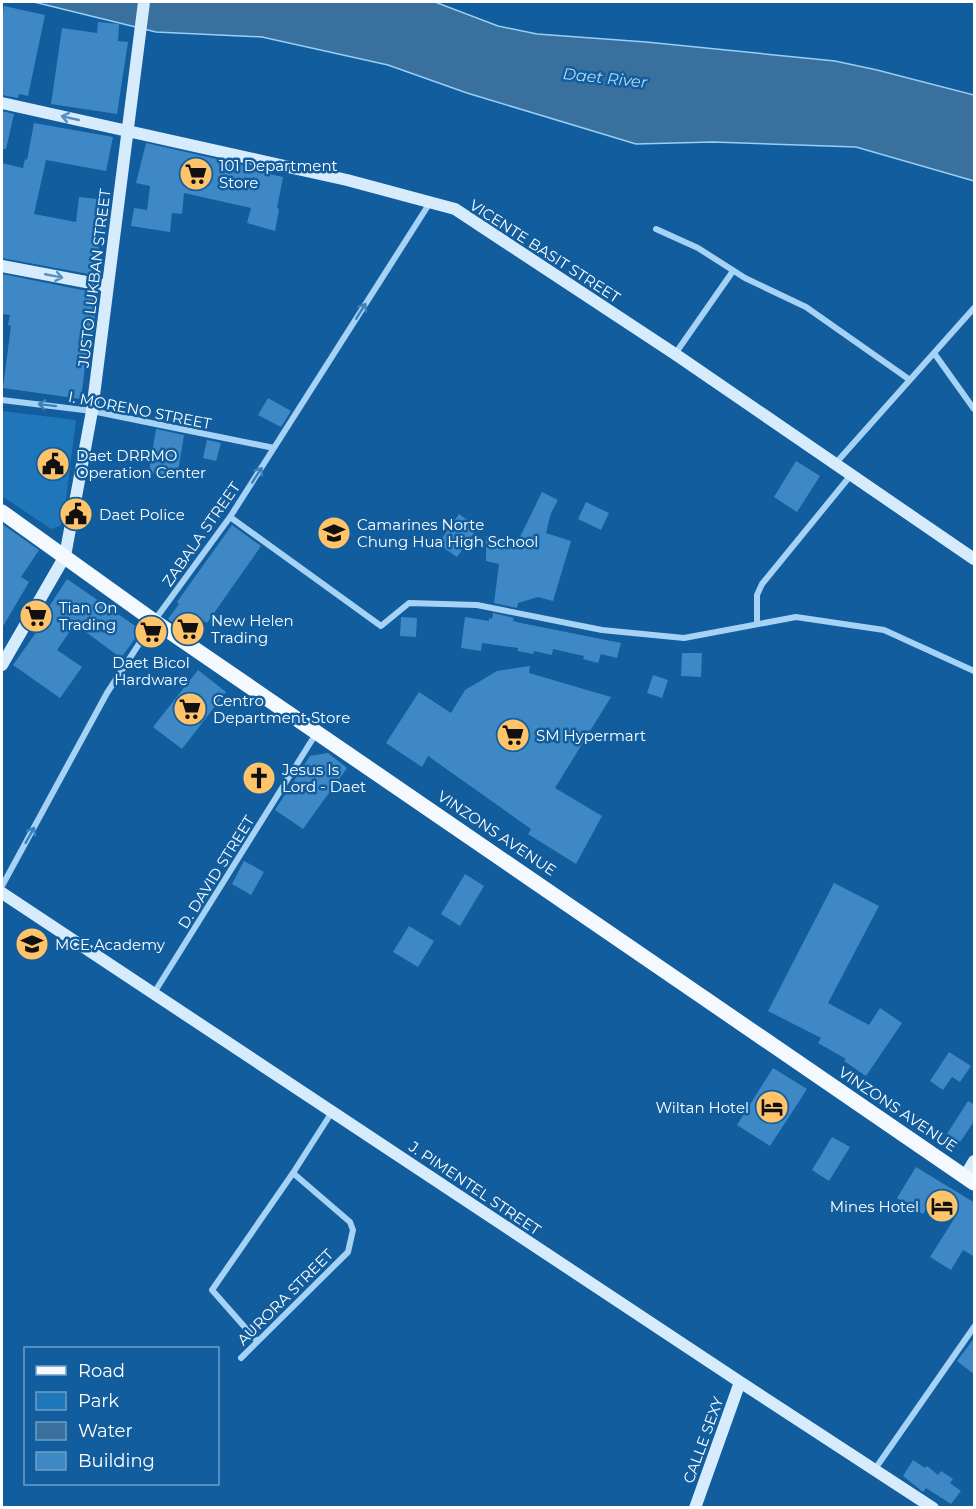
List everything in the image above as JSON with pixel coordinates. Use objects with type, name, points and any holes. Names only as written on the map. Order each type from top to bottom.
[{"type":"main road","name":"VINZONS AVENUE","points":[[2,512],[154,621],[970,1179]]},
{"type":"street","name":"JUSTO LUKBAN STREET","points":[[2,665],[64,556],[93,411],[144,2]]},
{"type":"street","name":"VICENTE BASIT STREET","points":[[2,103],[347,180],[455,209],[675,354],[975,559]]},
{"type":"street","name":"ZABALA STREET","points":[[2,886],[107,693],[154,621],[230,517],[431,201]]},
{"type":"street","points":[[656,229],[698,248],[733,271],[806,307],[910,380]]},
{"type":"street","points":[[2,267],[107,286]]},
{"type":"street","points":[[675,354],[733,271]]},
{"type":"street","points":[[835,464],[975,308]]},
{"type":"street","points":[[934,353],[975,409]]},
{"type":"street","name":"I. MORENO STREET","points":[[2,400],[93,411],[274,448]]},
{"type":"street","points":[[757,624],[757,595],[762,584],[852,475]]},
{"type":"street","points":[[230,517],[381,626],[409,603],[477,605],[603,630],[684,638],[796,617],[884,630],[975,671]]},
{"type":"street","name":"D. DAVID STREET","points":[[153,993],[317,732]]},
{"type":"street","name":"J. PIMENTEL STREET","points":[[2,893],[933,1508]]},
{"type":"street","points":[[257,1341],[212,1290],[293,1173],[332,1111]]},
{"type":"street","points":[[970,1179],[975,1161]]},
{"type":"street","name":"AURORA STREET","points":[[241,1358],[348,1252],[352,1240],[353,1230],[350,1222],[293,1173]]},
{"type":"street","points":[[875,1469],[975,1327]]},
{"type":"street","name":"CALLE SEXY","points":[[695,1508],[740,1382]]},
{"type":"green space","points":[[2,411],[76,420],[63,522],[60,526],[51,529],[2,496]]},
{"type":"water","name":"Daet River","points":[[34,2],[435,2],[498,26],[537,34],[646,42],[835,61],[974,95],[974,181],[856,147],[713,142],[636,144],[467,93],[388,65],[262,37],[156,32]]},
{"type":"building","points":[[4,6],[45,15],[28,96],[19,94],[18,98],[2,95]]},
{"type":"building","points":[[98,22],[119,24],[118,41],[128,42],[117,114],[51,104],[62,28],[97,33]]},
{"type":"building","points":[[2,111],[14,114],[6,149],[2,149]]},
{"type":"building","points":[[34,123],[113,137],[106,171],[46,160],[34,214],[76,222],[79,197],[107,200],[94,275],[2,258],[2,163],[23,168],[25,159],[27,160]]},
{"type":"building","name":"101 Department Store","points":[[146,143],[256,168],[255,171],[283,177],[275,231],[247,223],[251,208],[184,193],[182,214],[172,213],[170,232],[131,226],[134,208],[147,210],[150,186],[136,183]]},
{"type":"building","points":[[2,274],[92,292],[92,295],[97,295],[92,343],[88,342],[81,399],[3,388],[11,326],[8,325],[10,315],[2,314]]},
{"type":"building","points":[[268,398],[291,411],[281,427],[258,415]]},
{"type":"building","points":[[156,429],[184,435],[177,477],[149,472]]},
{"type":"building","points":[[207,440],[221,443],[216,461],[203,458]]},
{"type":"building","points":[[796,461],[820,476],[797,512],[774,497]]},
{"type":"building","points":[[542,492],[558,500],[551,513],[546,533],[571,541],[553,601],[538,597],[518,603],[517,608],[494,603],[499,564],[486,561],[486,536],[513,546],[516,538],[519,539]]},
{"type":"building","points":[[586,502],[609,513],[601,530],[578,519]]},
{"type":"building","points":[[459,514],[478,527],[457,557],[438,544]]},
{"type":"building","points":[[2,524],[39,550],[21,577],[29,582],[2,628]]},
{"type":"building","points":[[232,525],[261,546],[207,623],[202,620],[192,635],[168,619],[179,604],[177,602]]},
{"type":"building","points":[[67,579],[141,630],[121,658],[75,624],[57,650],[82,667],[60,698],[13,665],[42,624],[39,622]]},
{"type":"building","points":[[493,613],[514,618],[513,621],[521,623],[621,643],[617,658],[601,654],[598,663],[583,659],[584,656],[553,649],[552,655],[534,651],[533,654],[518,651],[518,648],[482,643],[481,651],[461,648],[465,617],[489,621]]},
{"type":"building","points":[[401,617],[417,618],[416,637],[400,636]]},
{"type":"building","points":[[682,653],[702,653],[701,677],[681,676]]},
{"type":"building","name":"SM Hypermart","points":[[530,666],[529,673],[611,697],[555,788],[602,816],[576,864],[528,834],[531,829],[428,756],[422,767],[386,743],[419,692],[451,713],[465,690],[497,671]]},
{"type":"building","name":"Centro Department Store","points":[[198,670],[226,692],[182,749],[153,727]]},
{"type":"building","points":[[653,675],[668,680],[662,698],[647,693]]},
{"type":"building","points":[[328,753],[347,768],[303,829],[275,810],[310,756]]},
{"type":"building","points":[[244,861],[264,872],[251,895],[232,884]]},
{"type":"building","points":[[465,874],[484,886],[460,926],[441,914]]},
{"type":"building","points":[[834,883],[879,906],[828,1003],[869,1025],[880,1008],[902,1023],[866,1076],[844,1061],[846,1059],[818,1043],[821,1038],[768,1011]]},
{"type":"building","points":[[409,926],[434,941],[418,967],[393,952]]},
{"type":"building","points":[[949,1052],[971,1066],[960,1082],[952,1077],[943,1090],[930,1081]]},
{"type":"building","name":"Wiltan Hotel","points":[[773,1068],[807,1089],[770,1146],[737,1125]]},
{"type":"building","points":[[968,1101],[975,1105],[975,1120],[960,1142],[947,1134]]},
{"type":"building","points":[[832,1137],[850,1147],[829,1181],[812,1170]]},
{"type":"building","points":[[916,1167],[975,1203],[975,1257],[963,1250],[951,1270],[930,1257],[954,1219],[929,1204],[923,1214],[897,1198]]},
{"type":"building","points":[[975,1337],[975,1375],[957,1361]]},
{"type":"building","points":[[913,1460],[925,1468],[927,1466],[938,1475],[941,1471],[953,1479],[950,1483],[961,1491],[951,1504],[926,1488],[923,1492],[903,1476]]},
{"type":"place","name":"101 Department Store","points":[[196,174]]},
{"type":"place","name":"Daet DRRMO Operation Center","points":[[53,464]]},
{"type":"place","name":"Daet Police","points":[[76,514]]},
{"type":"place","name":"Camarines Norte Chung Hua High School","points":[[334,533]]},
{"type":"place","name":"Tian On Trading","points":[[36,616]]},
{"type":"place","name":"New Helen Trading","points":[[188,629]]},
{"type":"place","name":"Daet Bicol Hardware","points":[[151,632]]},
{"type":"place","name":"Centro Department Store","points":[[190,709]]},
{"type":"place","name":"SM Hypermart","points":[[513,735]]},
{"type":"place","name":"Jesus Is Lord - Daet","points":[[259,778]]},
{"type":"place","name":"MCE Academy","points":[[32,944]]},
{"type":"place","name":"Wiltan Hotel","points":[[772,1107]]},
{"type":"place","name":"Mines Hotel","points":[[942,1206]]}]
